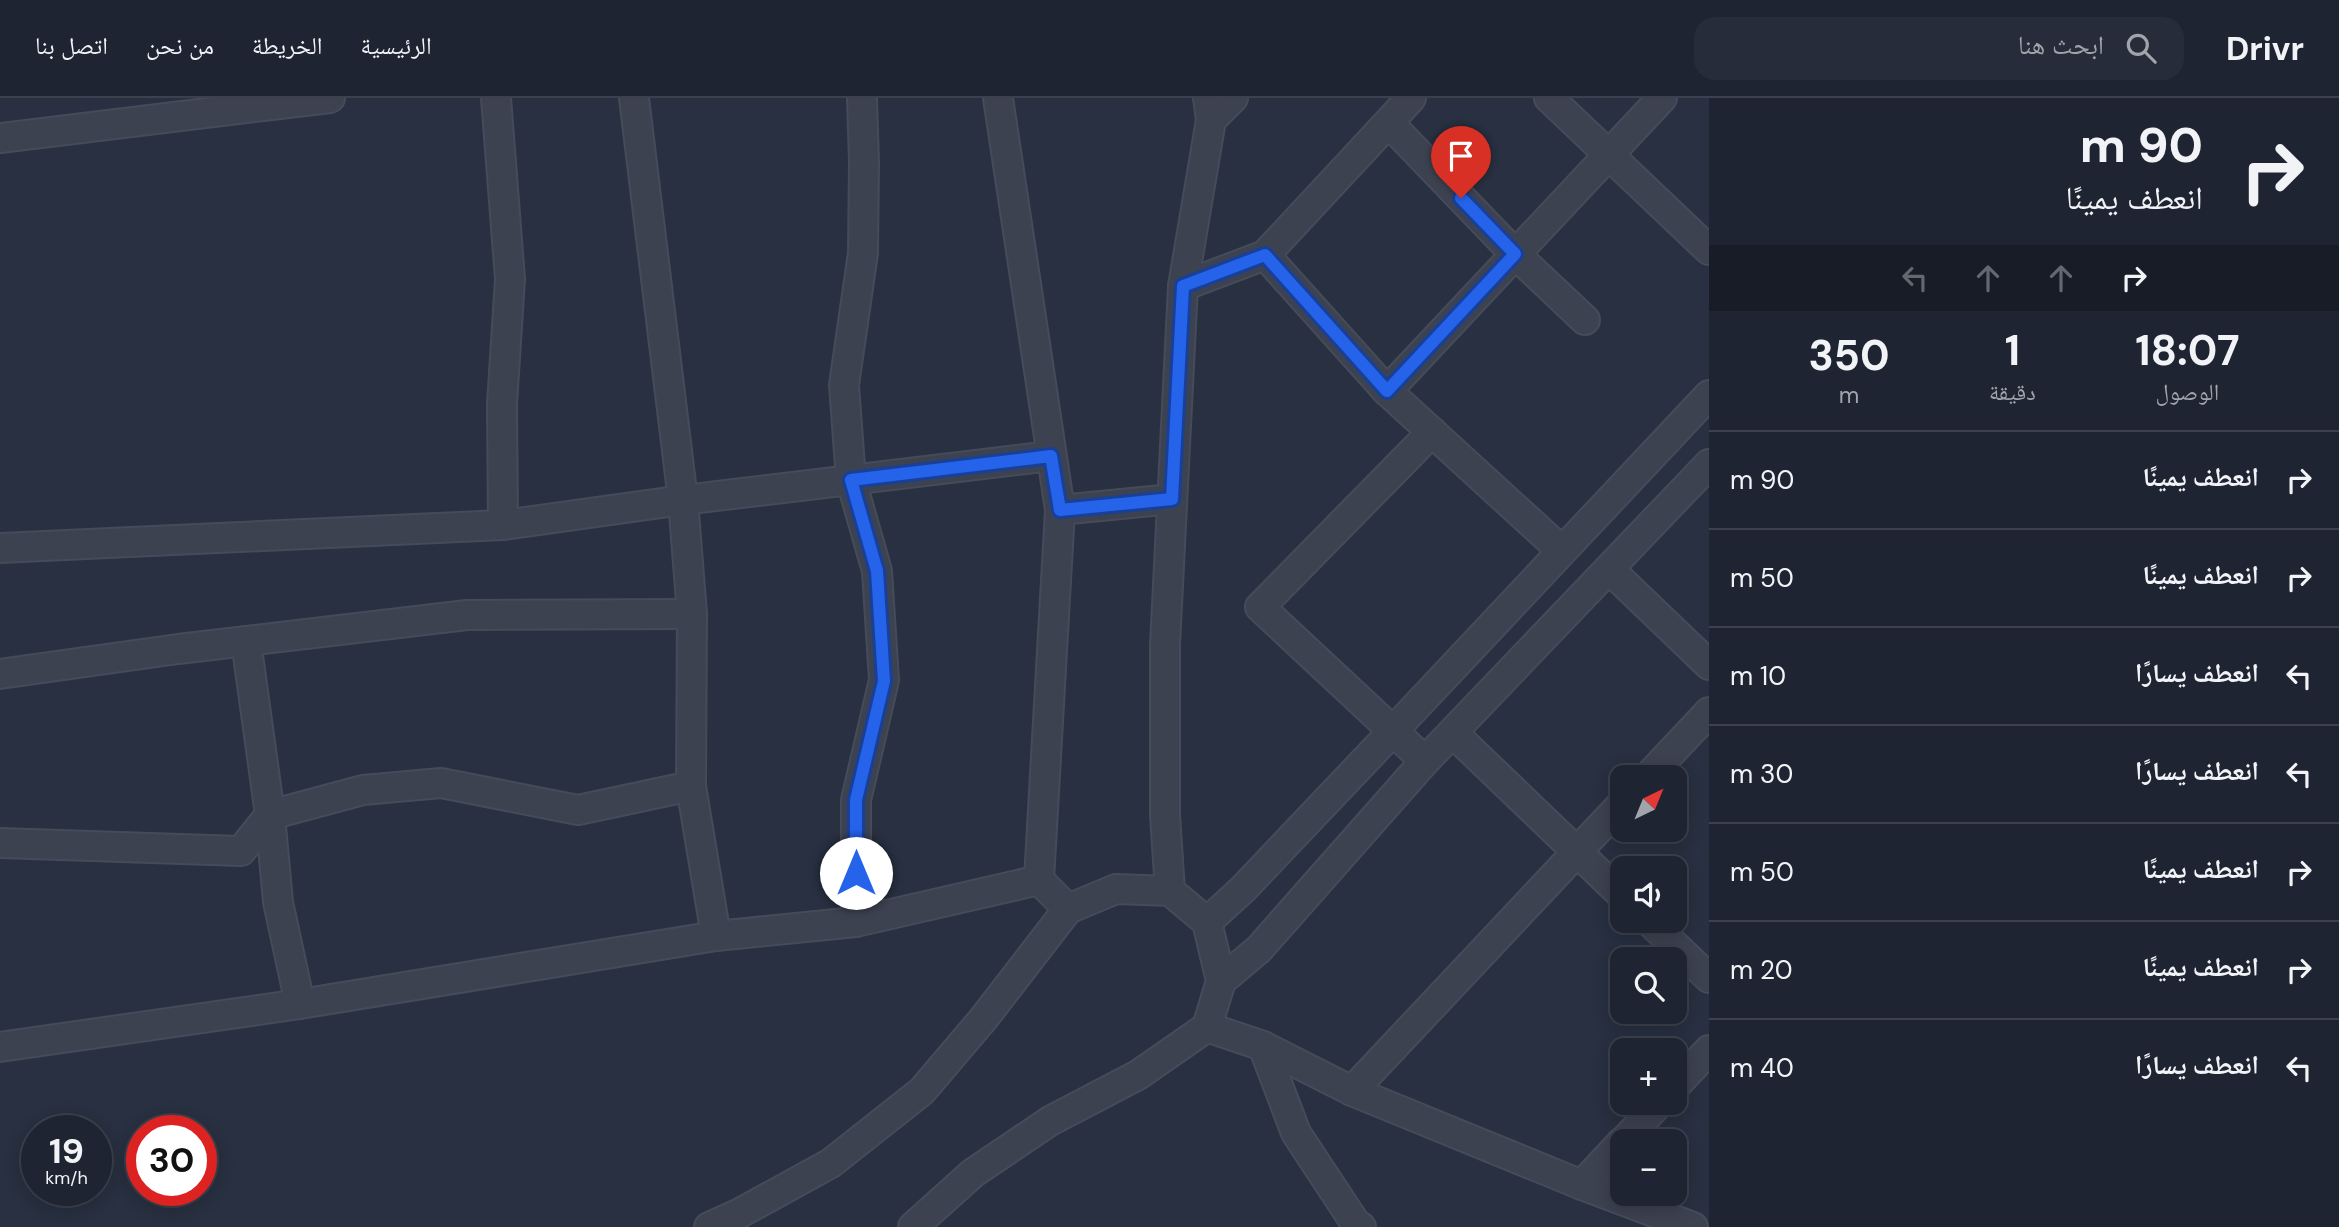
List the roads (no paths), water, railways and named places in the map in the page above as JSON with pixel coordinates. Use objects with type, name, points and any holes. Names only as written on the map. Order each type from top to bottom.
[{"type":"street","points":[[0,138],[330,98]]},
{"type":"street","points":[[496,98],[510,279],[502,404],[503,525]]},
{"type":"street","points":[[634,98],[683,500],[692,614],[691,786],[716,936]]},
{"type":"street","points":[[856,922],[856,800],[884,681],[877,571],[851,480],[844,386],[863,253],[862,98]]},
{"type":"street","points":[[998,98],[1060,510],[1039,880],[1068,909]]},
{"type":"street","points":[[1170,891],[1165,815],[1165,645],[1183,286],[1209,109],[1233,98]]},
{"type":"street","points":[[1183,286],[1265,255],[1411,98]]},
{"type":"street","points":[[1549,98],[1709,250]]},
{"type":"street","points":[[1387,391],[1662,98]]},
{"type":"street","points":[[1390,123],[1515,254],[1585,320]]},
{"type":"street","points":[[1265,255],[1387,391],[1562,551]]},
{"type":"street","points":[[1206,922],[1393,731],[1709,395]]},
{"type":"street","points":[[1425,761],[1260,607],[1432,432]]},
{"type":"street","points":[[0,548],[503,525],[683,500],[1051,456]]},
{"type":"street","points":[[1221,981],[1259,949],[1425,761],[1709,464]]},
{"type":"street","points":[[1060,510],[1172,499]]},
{"type":"street","points":[[1609,569],[1709,665]]},
{"type":"street","points":[[0,674],[467,615],[692,614]]},
{"type":"street","points":[[246,641],[270,815],[278,902],[300,1004]]},
{"type":"street","points":[[1659,765],[1709,712]]},
{"type":"street","points":[[1452,733],[1610,884]]},
{"type":"street","points":[[0,843],[242,851],[270,815],[363,790],[442,783],[578,810],[691,786]]},
{"type":"street","points":[[1352,1091],[1610,817]]},
{"type":"street","points":[[0,1047],[300,1004],[716,936],[856,922],[1039,880]]},
{"type":"street","points":[[709,1227],[831,1163],[922,1091],[984,1018],[1068,909],[1116,889],[1170,891],[1206,922],[1221,981],[1207,1027],[1138,1075],[1050,1121],[973,1173],[913,1227]]},
{"type":"street","points":[[1662,933],[1709,978]]},
{"type":"street","points":[[1207,1027],[1263,1046],[1352,1091],[1582,1185],[1693,1227]]},
{"type":"street","points":[[1263,1046],[1296,1133],[1356,1224],[1361,1227]]},
{"type":"street","points":[[1687,1073],[1709,1050]]},
{"type":"street","points":[[1635,1129],[1648,1115]]},
{"type":"street","points":[[1582,1185],[1610,1156]]}]
